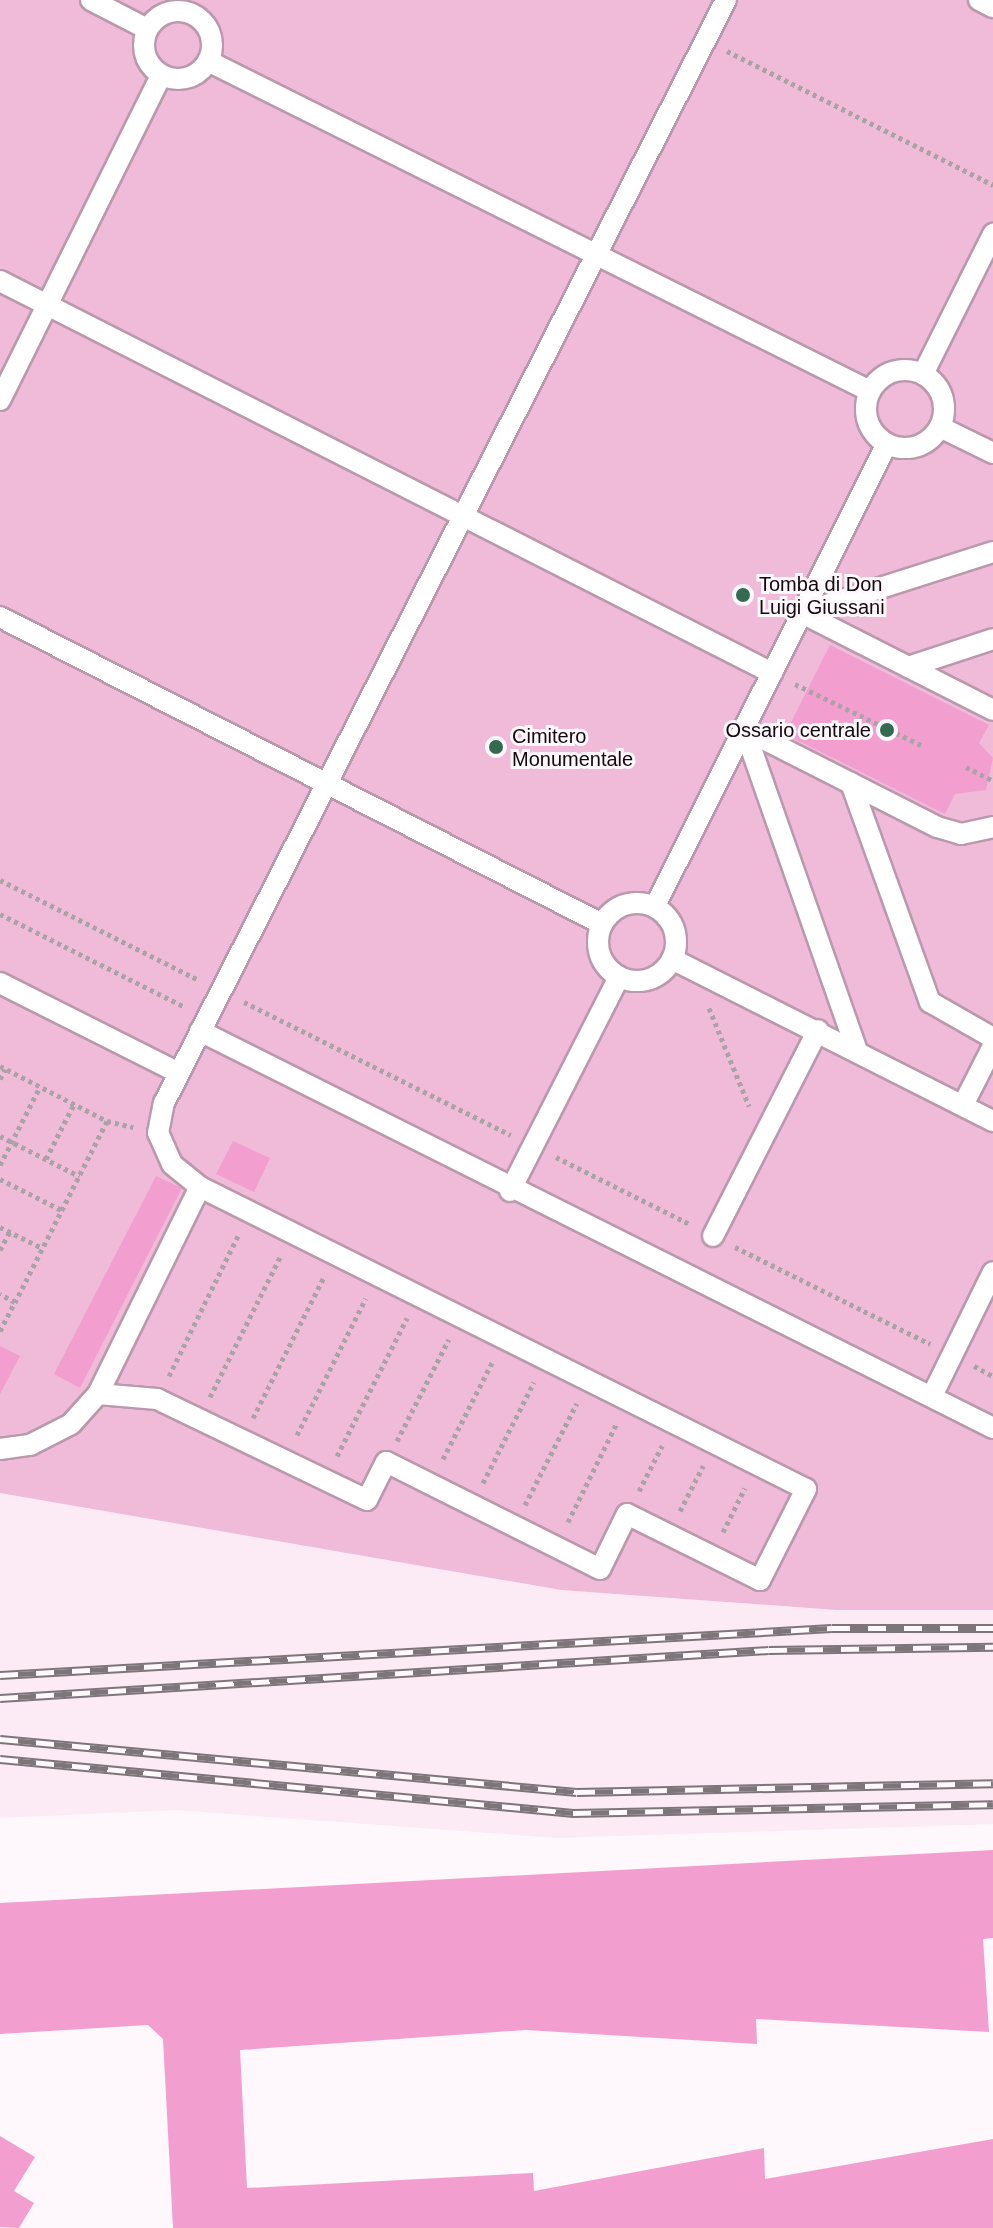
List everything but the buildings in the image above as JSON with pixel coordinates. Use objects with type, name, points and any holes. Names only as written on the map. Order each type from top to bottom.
[{"type":"lane","points":[[91,0],[147,29]]},
{"type":"lane","points":[[98,1394],[157,1399],[200,1417],[367,1500],[386,1462],[600,1569],[627,1514],[760,1580],[806,1489],[200,1187],[172,1164],[158,1133],[179,1073],[726,0]]},
{"type":"lane","points":[[979,0],[993,7]]},
{"type":"lane","points":[[197,7],[211,40],[208,61],[182,78],[161,75],[147,60],[147,29],[163,14],[197,7]]},
{"type":"lane","points":[[208,61],[870,391]]},
{"type":"lane","points":[[0,400],[161,75]]},
{"type":"lane","points":[[923,374],[993,234]]},
{"type":"lane","points":[[0,281],[772,673]]},
{"type":"lane","points":[[870,391],[899,370],[923,374],[940,391],[940,427]]},
{"type":"lane","points":[[870,391],[870,427],[887,444],[911,448],[940,427]]},
{"type":"lane","points":[[940,427],[993,453]]},
{"type":"lane","points":[[655,906],[887,444]]},
{"type":"lane","points":[[802,613],[993,552]]},
{"type":"lane","points":[[802,613],[993,710]]},
{"type":"lane","points":[[0,617],[602,924]]},
{"type":"lane","points":[[908,667],[993,639]]},
{"type":"lane","points":[[744,729],[937,827],[961,834],[993,827]]},
{"type":"lane","points":[[744,729],[856,1048]]},
{"type":"lane","points":[[851,783],[930,1002],[993,1038]]},
{"type":"lane","points":[[619,977],[598,948],[602,924],[619,906],[655,906]]},
{"type":"lane","points":[[619,977],[655,977],[672,959],[676,935],[655,906]]},
{"type":"lane","points":[[672,959],[856,1048],[993,1121]]},
{"type":"lane","points":[[510,1191],[619,977]]},
{"type":"lane","points":[[0,983],[179,1073]]},
{"type":"lane","points":[[204,1024],[510,1191],[993,1428]]},
{"type":"lane","points":[[713,1236],[818,1030]]},
{"type":"lane","points":[[963,1105],[993,1046]]},
{"type":"lane","points":[[0,1449],[30,1445],[71,1424],[98,1394],[200,1187]]},
{"type":"lane","points":[[932,1396],[993,1272]]},
{"type":"path","points":[[705,40],[993,185]]},
{"type":"path","points":[[807,690],[921,745]]},
{"type":"path","points":[[966,767],[993,781]]},
{"type":"path","points":[[0,880],[993,1376]]},
{"type":"path","points":[[0,914],[204,1024]]},
{"type":"path","points":[[694,970],[763,1141]]},
{"type":"path","points":[[0,1079],[2,1068],[107,1121],[0,1331]]},
{"type":"path","points":[[0,1165],[40,1087]]},
{"type":"path","points":[[46,1159],[74,1104]]},
{"type":"path","points":[[0,1136],[79,1176]]},
{"type":"path","points":[[0,1179],[62,1210]]},
{"type":"path","points":[[157,1399],[250,1212]]},
{"type":"path","points":[[0,1227],[42,1248]]},
{"type":"path","points":[[0,1250],[10,1231]]},
{"type":"path","points":[[200,1417],[292,1233]]},
{"type":"path","points":[[243,1438],[335,1254]]},
{"type":"path","points":[[285,1459],[377,1275]]},
{"type":"path","points":[[0,1294],[15,1302]]},
{"type":"path","points":[[325,1479],[418,1296]]},
{"type":"path","points":[[386,1462],[460,1317]]},
{"type":"path","points":[[430,1485],[504,1339]]},
{"type":"path","points":[[472,1505],[545,1359]]},
{"type":"path","points":[[514,1526],[588,1381]]},
{"type":"path","points":[[555,1547],[628,1401]]},
{"type":"path","points":[[627,1514],[673,1424]]},
{"type":"path","points":[[668,1535],[714,1444]]},
{"type":"path","points":[[711,1556],[757,1465]]},
{"type":"shaded area","name":"Cimitero Monumentale","points":[[0,0],[993,0],[993,1610],[836,1610],[561,1590],[0,1493]]},
{"type":"shaded area","points":[[0,1493],[561,1590],[836,1610],[993,1610],[993,1824],[556,1838],[175,1810],[0,1818]]},
{"type":"railway","points":[[0,1675],[832,1628],[993,1628]]},
{"type":"railway","points":[[0,1698],[769,1650],[993,1647]]},
{"type":"railway","points":[[0,1739],[577,1792],[993,1783]]},
{"type":"railway","points":[[0,1759],[573,1813],[993,1804]]},
{"type":"place","name":"Tomba di Don Luigi Giussani","points":[[743,595]]},
{"type":"place","name":"Ossario centrale","points":[[887,730]]},
{"type":"place","name":"Cimitero Monumentale","points":[[496,747]]}]
